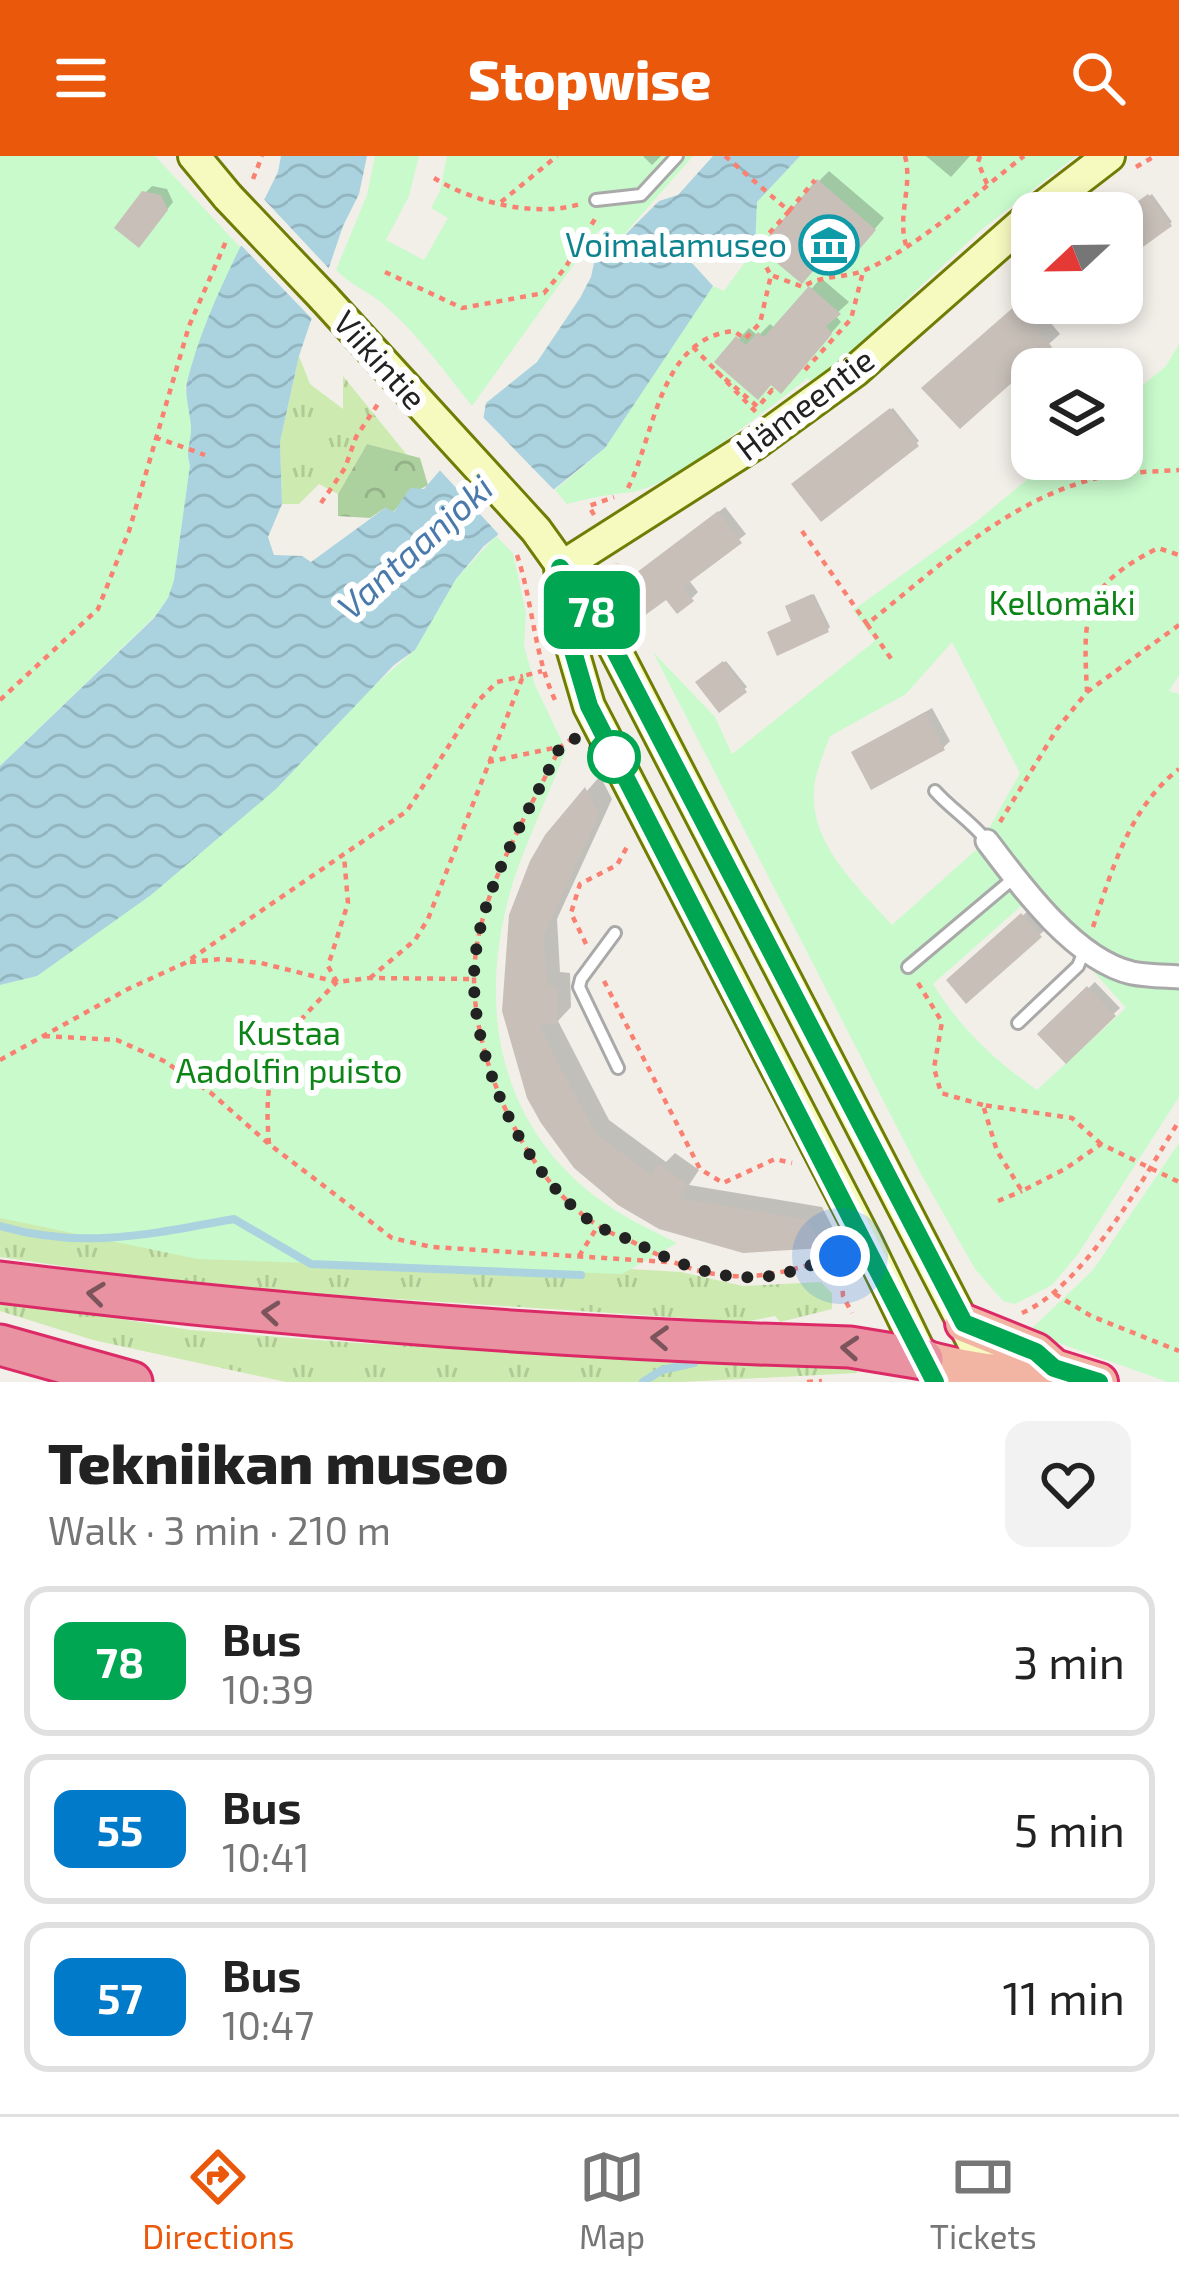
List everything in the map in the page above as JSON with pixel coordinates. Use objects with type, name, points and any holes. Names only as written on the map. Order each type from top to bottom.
[{"type":"highway","points":[[0,1282],[356,1321],[850,1347],[923,1359],[991,1378],[1032,1377],[1054,1368]]},
{"type":"highway","points":[[964,1323],[1036,1352],[1054,1368],[1099,1382]]},
{"type":"highway","points":[[0,1345],[132,1382]]},
{"type":"main road","name":"Viikintie","points":[[194,156],[444,433],[520,533],[560,568],[598,618],[991,1378]]},
{"type":"main road","name":"Hämeentie","points":[[1062,192],[1109,156]]},
{"type":"main road","name":"Hämeentie","points":[[560,568],[756,443],[855,371],[1011,234]]},
{"type":"main road","points":[[560,568],[568,634],[589,706],[923,1359]]},
{"type":"street","points":[[987,841],[1015,878],[1085,949],[1129,973],[1179,977]]},
{"type":"lane","points":[[596,200],[641,195],[677,156]]},
{"type":"lane","points":[[934,791],[987,841]]},
{"type":"lane","points":[[908,967],[1015,878]]},
{"type":"lane","points":[[615,933],[580,979],[580,995],[619,1068]]},
{"type":"lane","points":[[1018,1023],[1078,966],[1085,949]]},
{"type":"path","points":[[499,203],[557,156]]},
{"type":"path","points":[[725,156],[789,211]]},
{"type":"path","points":[[905,156],[908,185],[899,220],[906,245]]},
{"type":"path","points":[[980,156],[988,184]]},
{"type":"path","points":[[815,179],[756,248],[771,275],[802,286],[811,280],[863,272],[1024,156]]},
{"type":"path","points":[[385,272],[462,308],[544,293],[595,219],[596,200],[550,209],[499,203],[434,178]]},
{"type":"path","points":[[0,700],[98,609],[129,531],[189,326],[217,261]]},
{"type":"path","points":[[795,381],[850,320],[863,272]]},
{"type":"path","points":[[589,506],[626,491],[644,457],[665,384],[693,347],[718,333],[734,331],[746,339],[760,322],[771,275]]},
{"type":"path","points":[[693,347],[758,415]]},
{"type":"path","points":[[716,371],[758,406],[772,390],[781,397]]},
{"type":"path","points":[[321,503],[380,401]]},
{"type":"path","points":[[155,437],[205,455]]},
{"type":"path","points":[[867,625],[981,532],[1053,493],[1090,479],[1179,470]]},
{"type":"path","points":[[802,531],[892,660]]},
{"type":"path","points":[[0,1060],[185,963],[406,811],[477,702],[497,682],[542,671],[520,533]]},
{"type":"path","points":[[1087,692],[1084,633],[1090,606],[1111,576],[1132,561],[1158,548],[1179,555]]},
{"type":"path","points":[[618,565],[613,585],[622,606]]},
{"type":"path","points":[[987,841],[1057,729],[1087,692],[1179,625]]},
{"type":"path","points":[[370,978],[415,940],[428,919],[523,676]]},
{"type":"path","points":[[488,762],[560,747],[573,738]]},
{"type":"path","points":[[560,747],[496,878],[480,931],[474,979],[485,1056],[507,1112],[537,1166],[569,1203],[598,1226],[670,1262],[717,1275],[769,1276],[840,1256]]},
{"type":"path","points":[[1085,949],[1144,801],[1179,769]]},
{"type":"path","points":[[628,845],[617,865],[580,884],[571,913],[700,1169],[723,1183],[775,1159],[792,1163]]},
{"type":"path","points":[[338,982],[328,966],[348,903],[344,854]]},
{"type":"path","points":[[185,963],[220,959],[261,963],[338,982],[474,979]]},
{"type":"path","points":[[908,967],[941,1022],[934,1069],[941,1093],[983,1105],[1072,1118],[1101,1144],[1179,1182]]},
{"type":"path","points":[[269,1144],[266,1106],[281,1043],[338,982]]},
{"type":"path","points":[[44,1036],[86,1036],[135,1046],[212,1093],[269,1144],[392,1238],[432,1247],[670,1262]]},
{"type":"path","points":[[983,1105],[998,1151],[1022,1191]]},
{"type":"path","points":[[1022,1313],[1055,1294],[1087,1257],[1179,1121]]},
{"type":"path","points":[[998,1201],[1065,1169],[1101,1144]]},
{"type":"path","points":[[579,1256],[598,1226]]},
{"type":"path","points":[[1055,1294],[1090,1316],[1179,1351]]},
{"type":"green space","points":[[0,156],[155,156],[241,248],[185,387],[191,421],[190,465],[168,598],[0,766]]},
{"type":"green space","points":[[375,156],[419,156],[409,196],[386,240],[424,260],[448,218],[431,208],[440,191],[447,156],[693,156],[622,237],[598,231],[472,406],[395,315],[336,270],[367,195]]},
{"type":"green space","points":[[800,156],[1076,156],[1030,192],[1011,192],[1011,207],[815,385],[808,378],[722,443],[650,487],[567,504],[555,490],[605,448],[705,296],[713,286],[724,291],[755,248],[757,202]]},
{"type":"green space","name":"Kellomäki","points":[[1179,344],[1179,675],[1169,691],[1179,694],[1179,1097],[1078,1254],[1052,1285],[1015,1304],[1003,1301],[975,1269],[921,1174],[653,652],[715,717],[732,754],[875,641],[853,610],[1027,480],[1143,480],[1143,385],[1166,366]],"holes":[[[952,642],[1020,773],[978,848],[892,925],[836,860],[825,842],[814,803],[815,781],[830,736],[906,694]],[[1029,899],[1126,1008],[1037,1090],[979,1043],[933,984]]]},
{"type":"green space","points":[[299,356],[310,384],[343,409],[343,376],[407,455],[367,444],[338,494],[319,484],[299,504],[282,504],[280,442]]},
{"type":"green space","points":[[367,444],[420,458],[428,485],[393,512],[385,508],[370,518],[338,516],[338,494]]},
{"type":"green space","name":"Kustaa Aadolfin puisto","points":[[496,536],[513,553],[526,613],[524,646],[535,685],[566,750],[514,879],[503,923],[497,1010],[503,1053],[515,1093],[561,1166],[606,1204],[677,1243],[622,1274],[198,1259],[0,1218],[0,985],[37,976],[415,650],[456,579]]},
{"type":"green space","points":[[0,1070],[530,1263],[681,1272],[743,1286],[821,1282],[832,1293],[832,1309],[780,1322],[775,1316],[745,1322],[200,1286],[0,1257]]},
{"type":"green space","points":[[1179,1143],[1179,1382],[1028,1332],[1093,1270]]},
{"type":"green space","points":[[0,1300],[191,1330],[857,1368],[857,1373],[682,1382],[286,1382],[93,1340],[0,1311]]},
{"type":"water","name":"Vantaanjoki","points":[[281,156],[367,156],[359,194],[343,226],[299,356],[280,442],[282,504],[268,537],[274,555],[302,556],[311,562],[385,508],[394,512],[410,488],[424,489],[483,420],[486,403],[537,362],[591,277],[600,235],[606,230],[615,239],[623,237],[659,201],[678,195],[713,156],[800,156],[757,202],[751,255],[703,241],[691,262],[713,286],[605,448],[484,546],[456,579],[415,650],[394,665],[276,789],[151,895],[37,976],[0,985],[0,766],[154,618],[168,598],[190,465],[187,382],[215,301],[278,172]]},
{"type":"pier","points":[[260,195],[333,273],[315,322],[237,241]]},
{"type":"pier","points":[[479,413],[556,492],[502,538],[436,466]]},
{"type":"building","points":[[817,179],[876,230],[858,251],[842,237],[802,284],[759,248]]},
{"type":"building","points":[[142,191],[161,195],[168,210],[139,248],[114,228]]},
{"type":"building","points":[[1148,194],[1172,226],[1143,247],[1143,198]]},
{"type":"building","points":[[809,286],[841,314],[826,326],[832,334],[781,394],[771,385],[758,400],[714,362],[736,336],[746,345],[758,332],[764,337]]},
{"type":"building","points":[[1011,309],[1011,324],[1033,324],[1052,347],[1011,348],[1011,384],[960,429],[921,388]]},
{"type":"building","points":[[890,408],[919,446],[821,522],[791,484]]},
{"type":"building","points":[[718,511],[742,543],[683,587],[694,601],[677,614],[666,600],[644,616],[620,585]]},
{"type":"building","points":[[812,594],[829,632],[777,656],[767,632],[791,621],[785,606]]},
{"type":"building","points":[[723,661],[747,692],[719,713],[695,682]]},
{"type":"building","points":[[925,712],[945,750],[871,790],[851,752]]},
{"type":"building","points":[[585,787],[599,815],[544,935],[547,985],[557,986],[558,1024],[539,1024],[560,1067],[596,1134],[651,1175],[659,1164],[688,1185],[679,1198],[808,1220],[823,1248],[743,1253],[659,1229],[618,1205],[574,1168],[527,1098],[502,1011],[509,915],[545,835]]},
{"type":"building","points":[[1021,913],[1042,937],[966,1004],[946,980]]},
{"type":"building","points":[[1087,986],[1116,1016],[1066,1064],[1037,1034]]},
{"type":"waterway","points":[[0,1226],[89,1238],[234,1219],[311,1264],[581,1275]]},
{"type":"waterway","points":[[643,1382],[662,1370],[694,1363]]},
{"type":"bus line","name":"78","points":[[935,1382],[589,706],[568,634],[560,568],[598,618],[964,1323],[1036,1352],[1054,1368],[1099,1382]]},
{"type":"place","name":"Voimalamuseo","points":[[829,245]]},
{"type":"route","points":[[614,757],[573,738],[560,747],[496,878],[480,931],[474,979],[485,1056],[507,1112],[537,1166],[569,1203],[598,1226],[670,1262],[717,1275],[769,1276],[840,1256]]}]
